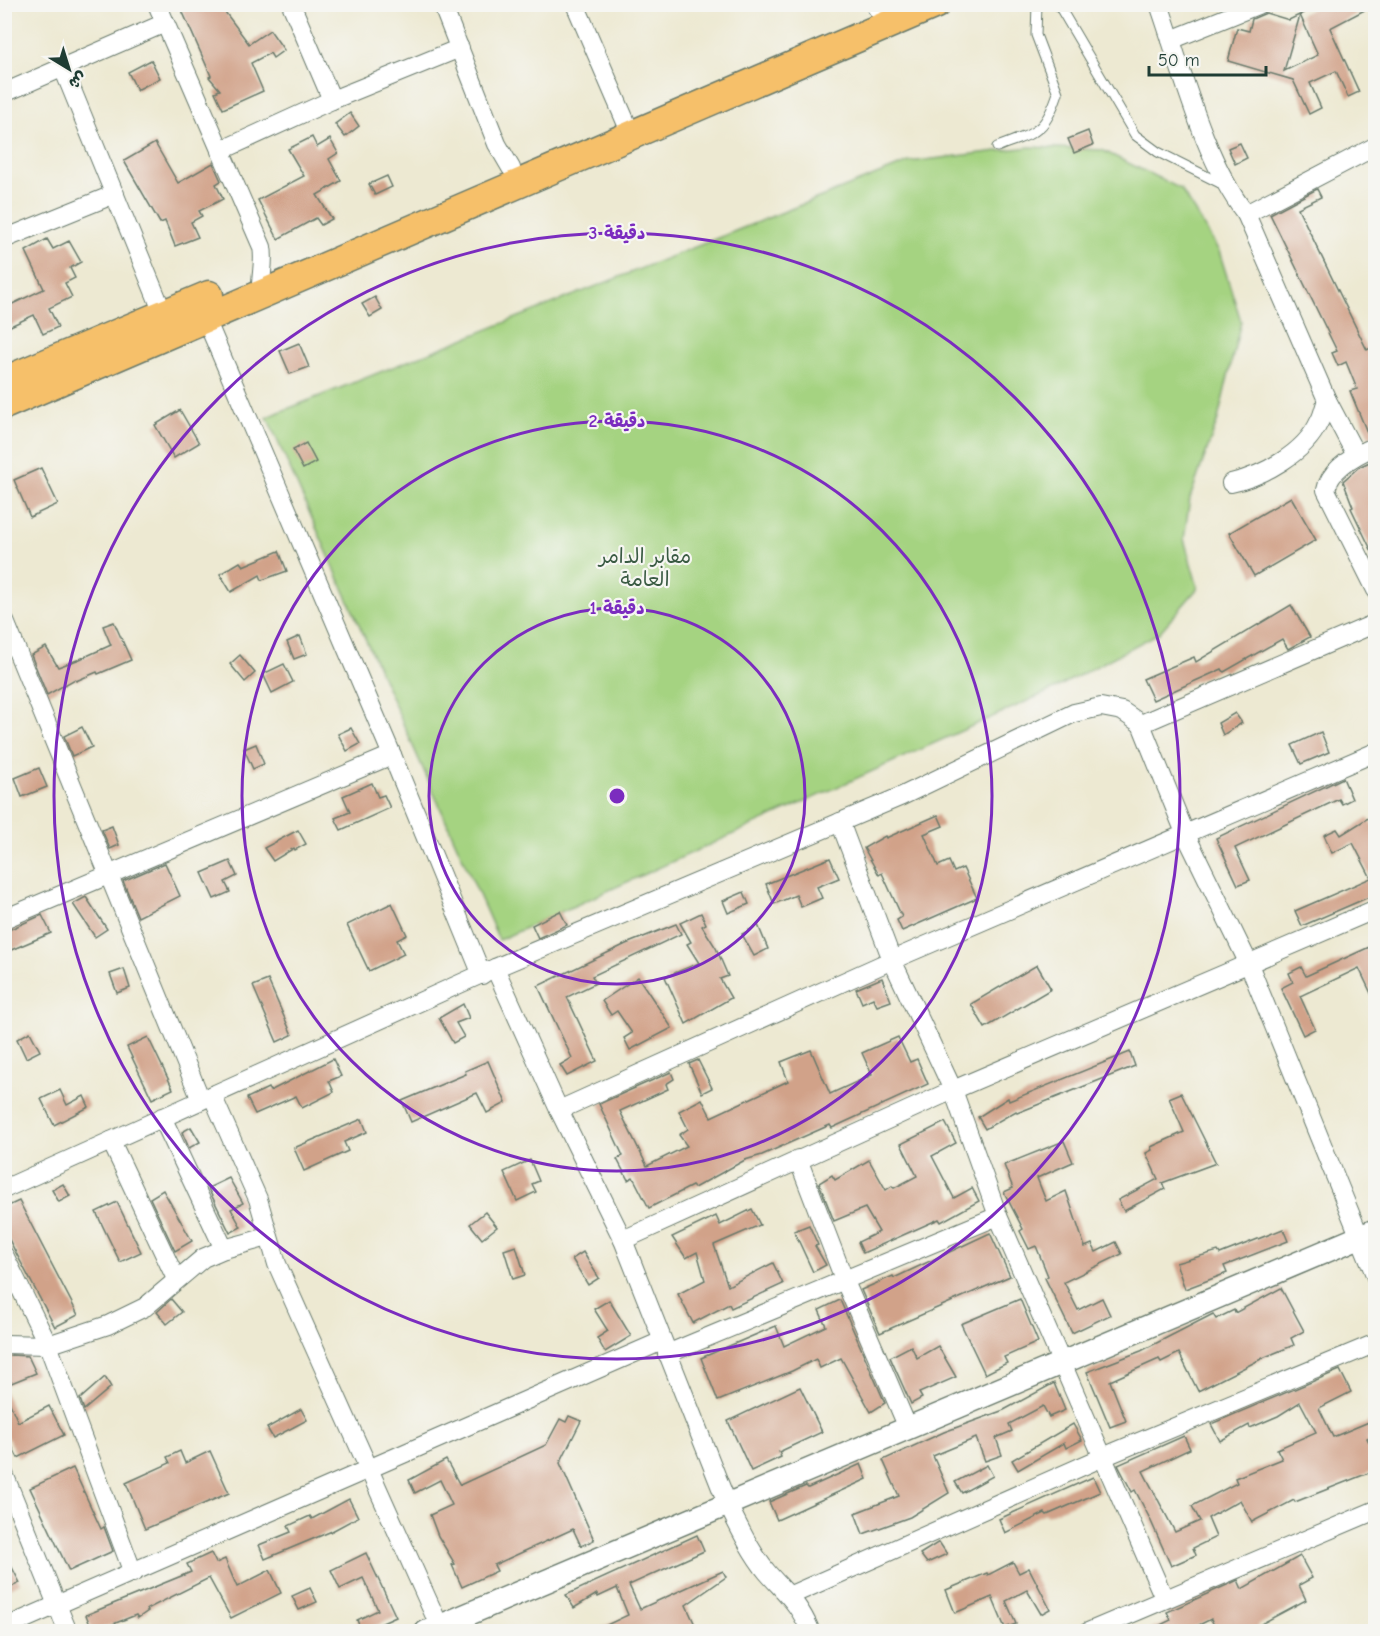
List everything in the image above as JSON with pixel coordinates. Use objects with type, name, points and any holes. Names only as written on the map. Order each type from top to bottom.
[{"type":"main road","points":[[4,381],[164,313],[261,284],[628,127],[936,4]]},
{"type":"main road","points":[[4,405],[205,317],[261,284],[511,168],[628,127],[883,7]]},
{"type":"street","points":[[158,4],[262,247],[264,266],[261,284]]},
{"type":"street","points":[[291,4],[332,100]]},
{"type":"street","points":[[442,4],[497,144],[511,168]]},
{"type":"street","points":[[1159,4],[1209,147],[1228,188],[1246,214],[1327,400],[1356,455]]},
{"type":"street","points":[[1171,40],[1260,4]]},
{"type":"street","points":[[577,5],[628,127]]},
{"type":"street","points":[[4,93],[165,23]]},
{"type":"street","points":[[220,151],[332,100],[460,48]]},
{"type":"street","points":[[63,68],[164,313]]},
{"type":"street","points":[[1246,214],[1376,146]]},
{"type":"street","points":[[4,239],[115,194]]},
{"type":"street","points":[[205,317],[392,755],[488,972],[560,1110],[623,1240],[727,1503],[746,1541],[767,1571],[791,1595],[811,1632]]},
{"type":"street","points":[[1231,483],[1263,473],[1299,447],[1319,423],[1327,400]]},
{"type":"street","points":[[1376,446],[1356,455],[1330,479],[1326,490],[1376,590]]},
{"type":"street","points":[[4,620],[107,874],[207,1097],[258,1199],[277,1264],[368,1468],[436,1630],[727,1503],[1367,1234]]},
{"type":"street","points":[[1141,724],[1376,623]]},
{"type":"street","points":[[4,1189],[488,972],[902,796],[1074,713],[1101,707],[1122,711],[1141,724],[1185,833],[1248,963],[1367,1234],[1376,1277]]},
{"type":"street","points":[[560,1110],[892,960],[1376,752]]},
{"type":"street","points":[[4,919],[392,755]]},
{"type":"street","points":[[840,822],[892,960],[953,1090],[998,1216],[1164,1598]]},
{"type":"street","points":[[623,1240],[953,1090],[1376,909]]},
{"type":"street","points":[[162,1117],[224,1249]]},
{"type":"street","points":[[111,1140],[176,1279]]},
{"type":"street","points":[[798,1159],[844,1279],[908,1428]]},
{"type":"street","points":[[4,1628],[368,1468],[664,1347],[844,1279],[998,1216]]},
{"type":"street","points":[[4,1344],[48,1345],[108,1325],[144,1307],[203,1258],[224,1249],[268,1237]]},
{"type":"street","points":[[4,1255],[48,1345],[133,1573]]},
{"type":"street","points":[[791,1595],[1103,1457],[1376,1343]]},
{"type":"street","points":[[6,1482],[68,1632]]},
{"type":"street","points":[[1088,1632],[1376,1510]]},
{"type":"lane","points":[[997,147],[1040,131],[1050,115],[1058,93],[1036,35],[1037,4]]},
{"type":"lane","points":[[1058,4],[1135,135],[1158,152],[1228,188]]},
{"type":"green space","name":"مقابر الدامر العامة","points":[[1030,147],[1102,150],[1181,189],[1219,251],[1241,321],[1218,419],[1190,498],[1184,539],[1198,588],[1159,633],[1054,689],[499,940],[267,417],[909,162]]},
{"type":"building","points":[[189,4],[219,4],[249,44],[270,30],[284,50],[273,58],[270,53],[251,63],[263,91],[223,109],[215,92],[220,90],[209,77],[211,76],[181,8]]},
{"type":"building","points":[[1322,4],[1376,4],[1330,28],[1359,92],[1348,97],[1336,71],[1310,83],[1321,108],[1309,114],[1293,80],[1228,61],[1237,28],[1249,31],[1252,19],[1266,13],[1289,20]],"holes":[[[1300,15],[1318,55],[1284,71]]]},
{"type":"building","points":[[151,60],[160,78],[137,90],[128,72]]},
{"type":"building","points":[[350,113],[359,126],[345,137],[335,124]]},
{"type":"building","points":[[1088,131],[1093,145],[1074,153],[1068,139]]},
{"type":"building","points":[[312,137],[317,147],[330,139],[338,153],[329,159],[341,181],[317,195],[332,219],[321,225],[316,218],[278,239],[258,200],[304,176],[288,149]]},
{"type":"building","points":[[155,143],[178,183],[213,163],[221,181],[216,184],[223,199],[199,211],[202,216],[191,222],[198,237],[175,246],[165,221],[160,223],[124,161]]},
{"type":"building","points":[[1240,143],[1247,158],[1235,164],[1228,148]]},
{"type":"building","points":[[387,176],[392,187],[375,195],[369,184]]},
{"type":"building","points":[[1317,189],[1321,197],[1298,208],[1367,350],[1376,345],[1376,435],[1369,437],[1350,391],[1357,389],[1346,362],[1338,366],[1332,353],[1337,351],[1270,214]]},
{"type":"building","points":[[47,239],[53,249],[69,241],[81,262],[70,268],[75,278],[65,283],[72,297],[49,308],[58,327],[43,334],[34,315],[4,329],[4,308],[44,289],[26,251]]},
{"type":"building","points":[[375,297],[382,310],[370,317],[362,304]]},
{"type":"building","points":[[299,343],[309,367],[290,374],[280,351]]},
{"type":"building","points":[[180,410],[199,443],[174,458],[155,425]]},
{"type":"building","points":[[306,443],[316,462],[303,469],[293,450]]},
{"type":"building","points":[[1376,459],[1376,560],[1351,508],[1353,507],[1343,481],[1359,467]]},
{"type":"building","points":[[41,468],[58,504],[30,517],[14,480]]},
{"type":"building","points":[[1291,497],[1316,540],[1254,576],[1229,533]]},
{"type":"building","points":[[279,551],[287,571],[262,580],[260,575],[231,592],[220,574],[240,562],[243,566]]},
{"type":"building","points":[[1291,605],[1310,637],[1288,649],[1282,639],[1224,672],[1222,669],[1153,700],[1143,679],[1194,657],[1196,662]]},
{"type":"building","points":[[114,622],[131,660],[98,674],[97,672],[76,681],[75,679],[47,695],[31,655],[46,647],[58,667],[80,659],[111,645],[103,626]]},
{"type":"building","points":[[300,636],[307,654],[294,659],[287,642]]},
{"type":"building","points":[[240,655],[255,673],[245,682],[230,664]]},
{"type":"building","points":[[284,664],[293,682],[272,693],[263,674]]},
{"type":"building","points":[[1235,713],[1242,723],[1223,735],[1218,723]]},
{"type":"building","points":[[82,727],[92,747],[72,756],[64,736]]},
{"type":"building","points":[[351,728],[360,744],[347,751],[338,734]]},
{"type":"building","points":[[1321,732],[1329,752],[1301,764],[1292,745]]},
{"type":"building","points":[[256,744],[264,764],[253,769],[244,749]]},
{"type":"building","points":[[39,768],[47,787],[22,797],[15,778]]},
{"type":"building","points":[[1343,778],[1352,799],[1342,804],[1339,799],[1235,848],[1250,880],[1238,885],[1216,838]]},
{"type":"building","points":[[372,783],[378,797],[384,795],[390,808],[341,830],[335,818],[350,812],[343,796]]},
{"type":"building","points":[[938,815],[943,826],[924,834],[938,866],[949,861],[954,872],[963,868],[977,898],[902,931],[897,920],[902,917],[882,873],[879,875],[864,848],[885,836],[886,838]]},
{"type":"building","points":[[1368,818],[1376,829],[1376,894],[1302,926],[1295,911],[1371,878],[1353,843],[1332,853],[1324,835],[1337,829],[1341,835]]},
{"type":"building","points":[[112,826],[119,845],[110,849],[102,830]]},
{"type":"building","points":[[298,830],[306,844],[295,850],[294,848],[273,861],[264,848]]},
{"type":"building","points":[[830,858],[839,878],[817,887],[822,898],[801,907],[796,895],[774,904],[766,884]]},
{"type":"building","points":[[230,861],[237,876],[225,882],[230,892],[214,899],[202,873]]},
{"type":"building","points":[[165,863],[180,896],[138,917],[123,881]]},
{"type":"building","points":[[744,892],[749,904],[728,913],[723,901]]},
{"type":"building","points":[[86,897],[107,929],[95,937],[73,904]]},
{"type":"building","points":[[392,903],[407,935],[397,940],[404,954],[369,971],[347,925]]},
{"type":"building","points":[[560,911],[567,925],[538,938],[532,925]]},
{"type":"building","points":[[701,913],[706,924],[702,926],[716,948],[728,976],[720,979],[731,998],[686,1024],[665,977],[699,963],[687,944],[691,942],[680,923]]},
{"type":"building","points":[[42,915],[51,933],[4,953],[4,932]]},
{"type":"building","points":[[676,924],[681,934],[592,976],[596,983],[567,997],[597,1061],[567,1076],[560,1065],[572,1058],[538,986],[626,944]]},
{"type":"building","points":[[758,925],[768,949],[754,956],[742,934]]},
{"type":"building","points":[[1376,944],[1376,1004],[1359,968],[1300,996],[1315,1029],[1303,1035],[1281,988],[1293,982],[1289,973],[1301,967],[1306,976]]},
{"type":"building","points":[[1037,965],[1051,989],[985,1028],[971,1004]]},
{"type":"building","points":[[124,969],[130,988],[117,993],[110,974]]},
{"type":"building","points":[[638,977],[672,1028],[630,1050],[624,1038],[632,1033],[617,1011],[611,1015],[602,1001]]},
{"type":"building","points":[[882,978],[891,1001],[877,1006],[873,998],[862,1003],[856,989]]},
{"type":"building","points":[[268,980],[292,1035],[277,1042],[253,986]]},
{"type":"building","points":[[463,1004],[469,1018],[456,1023],[464,1037],[453,1043],[439,1018]]},
{"type":"building","points":[[30,1032],[40,1051],[26,1058],[17,1039]]},
{"type":"building","points":[[148,1037],[173,1089],[152,1099],[127,1047]]},
{"type":"building","points":[[898,1037],[910,1062],[917,1059],[928,1084],[832,1128],[830,1125],[762,1155],[745,1160],[694,1188],[692,1186],[649,1208],[633,1177],[628,1180],[617,1159],[623,1156],[599,1104],[671,1072],[674,1079],[666,1084],[668,1089],[620,1111],[647,1166],[687,1146],[679,1135],[688,1129],[679,1111],[702,1099],[711,1117],[788,1081],[781,1062],[811,1050],[830,1094],[872,1075],[862,1053]]},
{"type":"building","points":[[1130,1052],[1135,1066],[1017,1113],[1016,1111],[985,1129],[978,1117],[1008,1098],[1009,1101]]},
{"type":"building","points":[[333,1059],[341,1076],[329,1081],[334,1092],[302,1108],[296,1096],[255,1114],[247,1098],[268,1088],[270,1091]]},
{"type":"building","points":[[698,1060],[712,1088],[702,1093],[689,1064]]},
{"type":"building","points":[[488,1061],[506,1103],[487,1113],[477,1093],[411,1122],[402,1101],[466,1074],[465,1071]]},
{"type":"building","points":[[60,1090],[67,1105],[84,1096],[89,1107],[54,1125],[41,1099]]},
{"type":"building","points":[[1181,1093],[1216,1163],[1162,1183],[1165,1189],[1124,1211],[1118,1200],[1158,1179],[1146,1153],[1152,1150],[1151,1147],[1184,1132],[1169,1098]]},
{"type":"building","points":[[362,1119],[367,1132],[344,1142],[348,1151],[304,1171],[294,1148]]},
{"type":"building","points":[[945,1122],[956,1143],[932,1156],[954,1198],[972,1188],[979,1201],[941,1222],[939,1219],[863,1253],[858,1242],[879,1232],[865,1208],[834,1221],[819,1183],[832,1175],[835,1180],[869,1160],[886,1190],[892,1186],[894,1188],[917,1176],[901,1144]]},
{"type":"building","points":[[191,1127],[200,1142],[189,1148],[182,1132]]},
{"type":"building","points":[[1064,1141],[1073,1162],[1037,1178],[1046,1201],[1066,1191],[1085,1247],[1092,1244],[1096,1252],[1116,1242],[1122,1254],[1064,1282],[1078,1310],[1102,1298],[1110,1315],[1072,1333],[1045,1278],[1048,1276],[1036,1246],[1029,1249],[1020,1231],[1023,1229],[1004,1192],[1013,1188],[1004,1165]]},
{"type":"building","points":[[530,1160],[539,1181],[532,1184],[536,1192],[517,1201],[504,1172]]},
{"type":"building","points":[[229,1178],[243,1203],[231,1209],[241,1227],[230,1233],[208,1188]]},
{"type":"building","points":[[63,1184],[70,1196],[59,1202],[52,1190]]},
{"type":"building","points":[[163,1190],[192,1241],[175,1251],[150,1198]]},
{"type":"building","points":[[19,1201],[78,1315],[55,1327],[4,1230],[4,1208]]},
{"type":"building","points":[[117,1202],[141,1252],[120,1262],[96,1212]]},
{"type":"building","points":[[752,1209],[760,1225],[714,1245],[728,1286],[773,1263],[783,1284],[731,1308],[729,1304],[693,1323],[678,1294],[705,1280],[697,1252],[686,1258],[672,1237],[716,1216],[720,1225]]},
{"type":"building","points":[[485,1212],[497,1227],[482,1239],[470,1224]]},
{"type":"building","points":[[809,1225],[818,1245],[815,1246],[826,1265],[813,1272],[794,1231]]},
{"type":"building","points":[[1283,1229],[1288,1241],[1224,1266],[1227,1273],[1185,1289],[1176,1263],[1218,1251],[1220,1254]]},
{"type":"building","points":[[990,1233],[1010,1276],[880,1333],[861,1290],[893,1276],[894,1278]]},
{"type":"building","points":[[516,1246],[525,1275],[513,1279],[504,1250]]},
{"type":"building","points":[[583,1252],[599,1278],[588,1285],[572,1259]]},
{"type":"building","points":[[1281,1288],[1304,1331],[1291,1338],[1294,1345],[1198,1391],[1179,1353],[1161,1362],[1159,1359],[1110,1381],[1126,1421],[1110,1427],[1087,1372],[1141,1351],[1213,1314],[1216,1319],[1234,1310],[1235,1313]]},
{"type":"building","points":[[171,1299],[182,1312],[167,1324],[157,1312]]},
{"type":"building","points":[[1020,1299],[1038,1342],[1004,1357],[1007,1363],[985,1374],[961,1324]]},
{"type":"building","points":[[609,1300],[631,1336],[605,1352],[597,1338],[608,1331],[594,1309]]},
{"type":"building","points":[[840,1300],[885,1403],[871,1412],[841,1358],[820,1368],[816,1359],[718,1401],[701,1358],[776,1326],[784,1346],[826,1326],[819,1310]]},
{"type":"building","points":[[911,1346],[917,1358],[938,1346],[956,1377],[919,1393],[922,1398],[911,1404],[890,1357]]},
{"type":"building","points":[[11,1355],[28,1356],[36,1373],[4,1386],[4,1358]]},
{"type":"building","points":[[1340,1370],[1351,1392],[1319,1408],[1333,1437],[1376,1419],[1376,1434],[1367,1438],[1376,1456],[1376,1470],[1295,1502],[1294,1500],[1252,1522],[1240,1500],[1208,1518],[1216,1537],[1193,1548],[1196,1555],[1171,1566],[1135,1490],[1132,1492],[1118,1465],[1184,1436],[1190,1449],[1143,1471],[1175,1532],[1200,1521],[1192,1506],[1237,1483],[1235,1478],[1282,1459],[1277,1449],[1316,1432],[1300,1402],[1278,1416],[1250,1428],[1249,1425],[1220,1441],[1211,1424]]},
{"type":"building","points":[[105,1377],[111,1387],[84,1410],[80,1399]]},
{"type":"building","points":[[1054,1383],[1065,1410],[1049,1417],[1043,1406],[1009,1424],[1012,1431],[996,1438],[1002,1455],[985,1461],[976,1438],[933,1456],[949,1493],[910,1517],[863,1534],[855,1513],[899,1496],[883,1460],[944,1432],[1004,1410]]},
{"type":"building","points":[[800,1387],[822,1432],[779,1452],[781,1457],[751,1471],[728,1421]]},
{"type":"building","points":[[4,1390],[18,1422],[49,1406],[64,1435],[18,1458],[4,1431]]},
{"type":"building","points":[[301,1409],[307,1420],[273,1438],[267,1428]]},
{"type":"building","points":[[569,1416],[581,1421],[560,1463],[594,1540],[581,1546],[573,1529],[494,1565],[497,1571],[462,1587],[452,1565],[455,1564],[438,1536],[430,1515],[452,1505],[440,1480],[415,1493],[409,1480],[446,1460],[460,1485],[546,1445],[560,1419],[566,1422]]},
{"type":"building","points":[[1073,1424],[1082,1440],[1066,1448],[1064,1443],[1018,1470],[1012,1460]]},
{"type":"building","points":[[180,1451],[185,1463],[210,1451],[229,1493],[145,1529],[126,1483],[170,1463],[167,1457]]},
{"type":"building","points":[[861,1464],[867,1479],[777,1520],[769,1502],[806,1486],[808,1488]]},
{"type":"building","points":[[987,1465],[993,1476],[962,1493],[955,1482]]},
{"type":"building","points":[[73,1468],[101,1529],[104,1527],[113,1551],[69,1571],[30,1488]]},
{"type":"building","points":[[1093,1477],[1100,1492],[1047,1515],[1045,1513],[1005,1533],[999,1519]]},
{"type":"building","points":[[349,1499],[358,1517],[332,1531],[265,1559],[259,1545],[291,1532],[288,1526],[310,1516],[312,1519]]},
{"type":"building","points":[[697,1535],[704,1551],[629,1585],[640,1609],[723,1571],[726,1577],[686,1605],[696,1627],[687,1632],[592,1632],[628,1615],[617,1588],[598,1597],[597,1594],[574,1608],[566,1595]]},
{"type":"building","points":[[939,1542],[947,1554],[927,1563],[920,1554]]},
{"type":"building","points":[[4,1552],[20,1583],[9,1588],[4,1579]]},
{"type":"building","points":[[211,1553],[216,1563],[225,1559],[237,1587],[270,1570],[281,1593],[231,1618],[209,1578],[147,1609],[148,1611],[138,1618],[136,1615],[93,1632],[86,1615],[191,1572],[187,1564]]},
{"type":"building","points":[[366,1553],[396,1617],[362,1632],[357,1620],[378,1610],[363,1578],[340,1589],[331,1570]]},
{"type":"building","points":[[1300,1556],[1312,1578],[1299,1585],[1306,1600],[1257,1626],[1259,1632],[1217,1632],[1211,1619],[1185,1632],[1146,1632],[1171,1620],[1167,1612],[1238,1580],[1242,1589]]},
{"type":"building","points":[[1013,1562],[1019,1573],[1029,1568],[1050,1609],[1041,1614],[1027,1590],[1006,1601],[1016,1624],[1005,1628],[992,1597],[955,1613],[946,1590],[987,1573],[988,1575]]},
{"type":"building","points":[[310,1588],[317,1602],[299,1610],[292,1596]]}]
